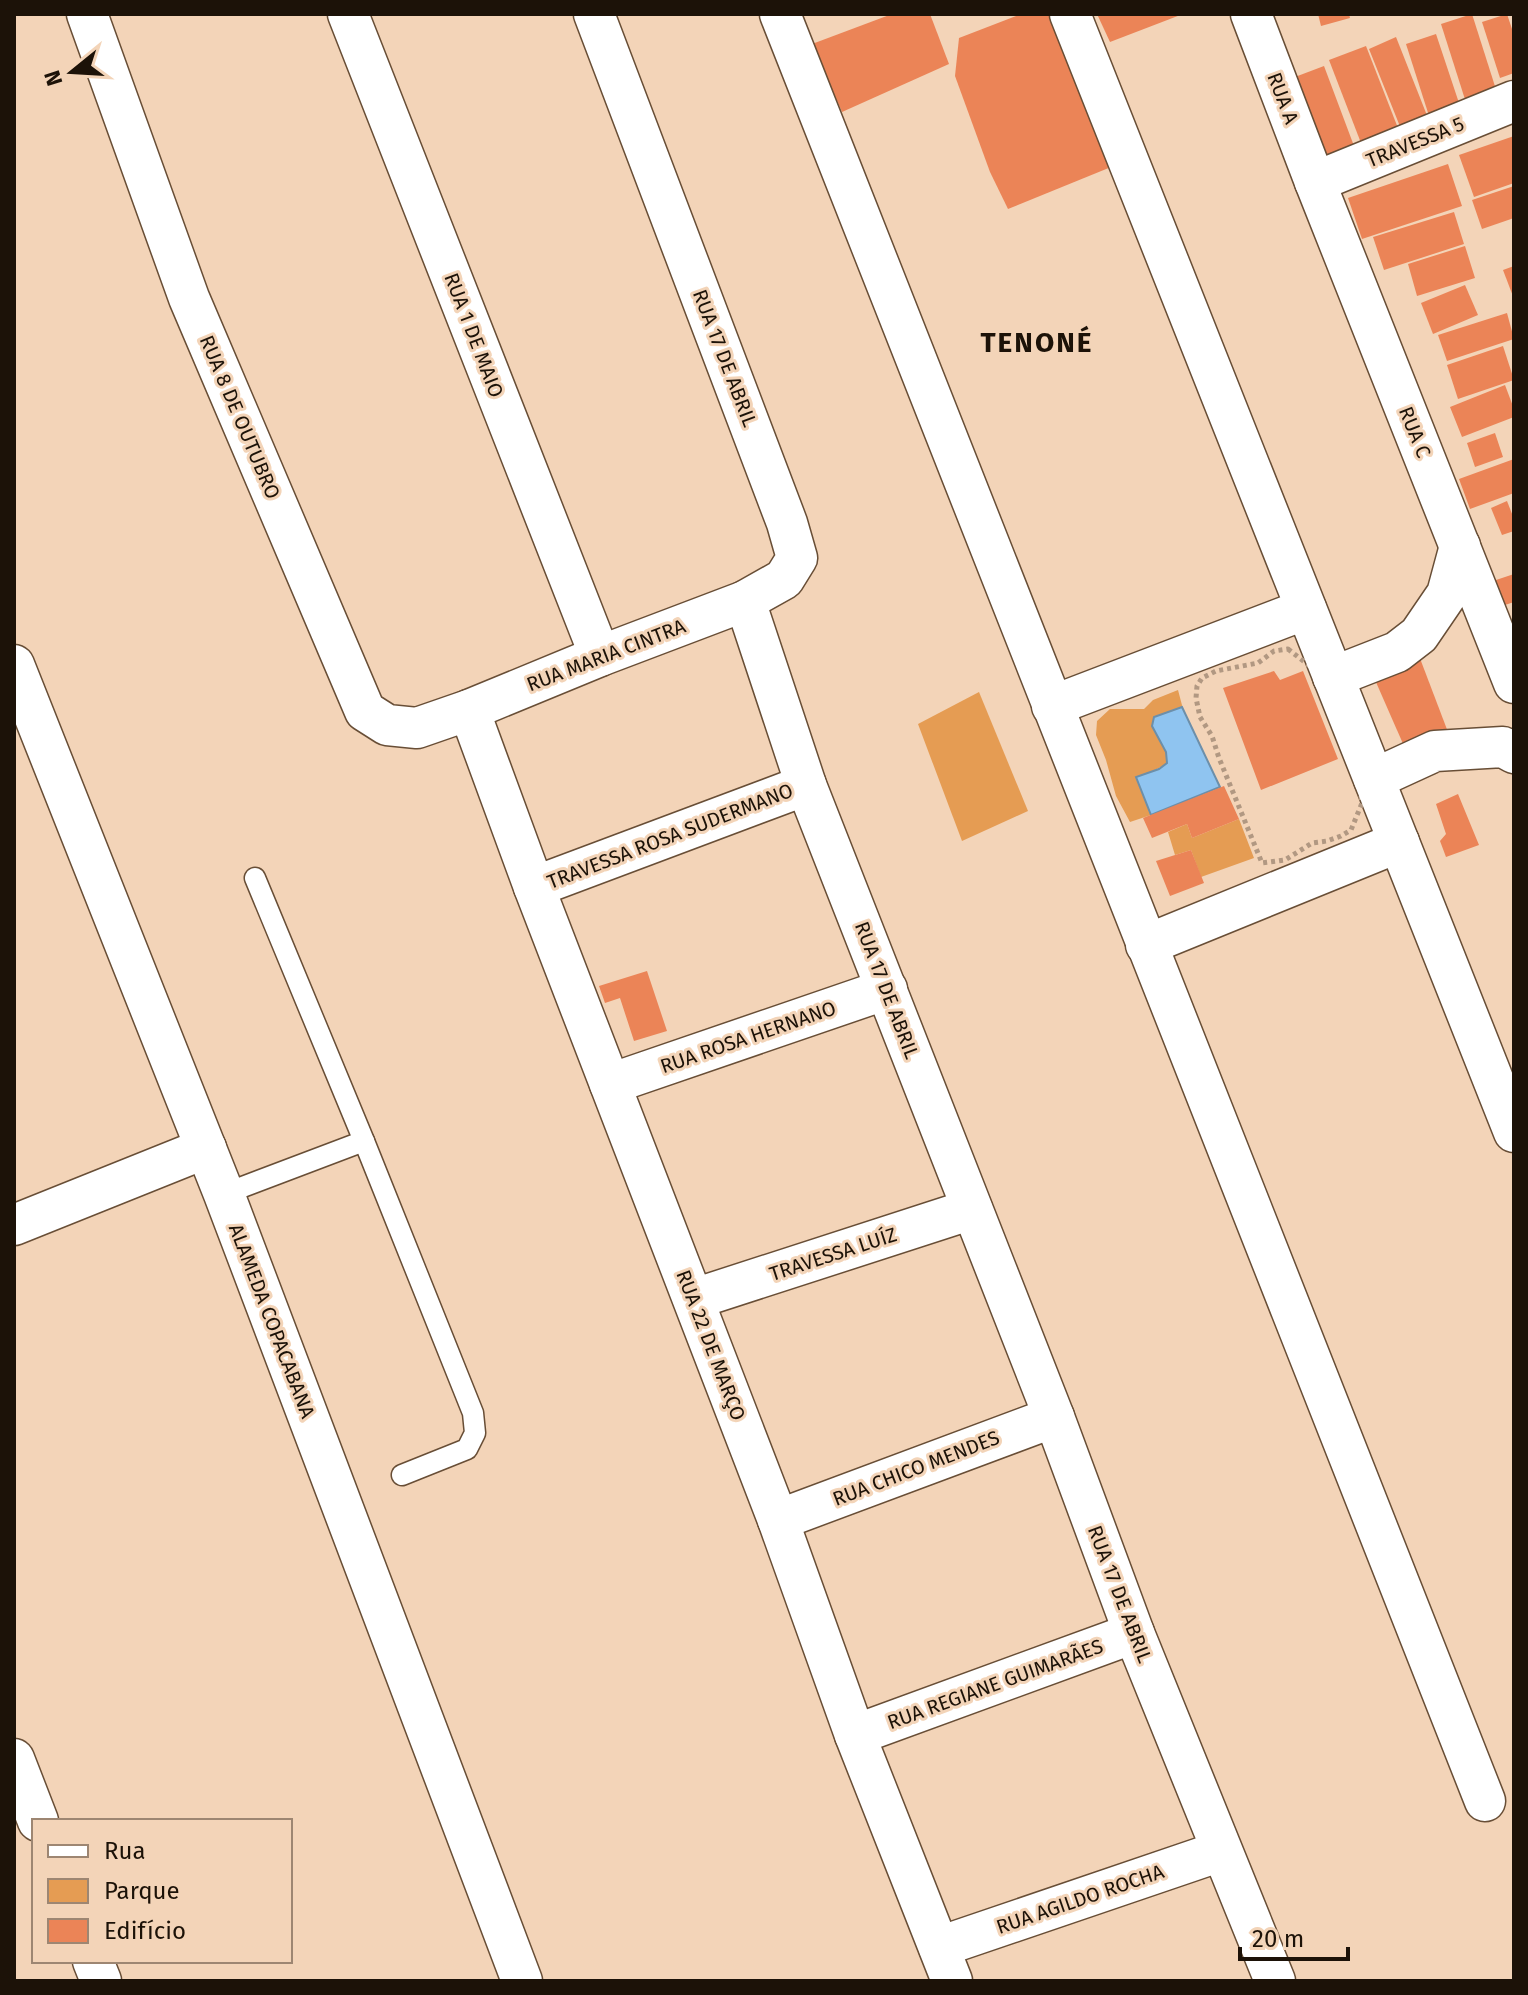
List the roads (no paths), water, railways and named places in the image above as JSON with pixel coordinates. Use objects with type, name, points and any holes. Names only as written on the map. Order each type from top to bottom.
[{"type":"street","name":"RUA 8 DE OUTUBRO","points":[[87,14],[189,298],[365,711],[387,725],[417,728],[469,710]]},
{"type":"street","name":"RUA 1 DE MAIO","points":[[348,14],[600,656]]},
{"type":"street","name":"RUA 17 DE ABRIL","points":[[594,14],[787,523],[797,558],[784,579],[745,601],[806,785],[1054,1417],[1134,1633],[1275,1981]]},
{"type":"street","points":[[780,14],[1485,1801]]},
{"type":"street","points":[[1070,14],[1514,1132]]},
{"type":"street","name":"RUA A","points":[[1251,14],[1315,182]]},
{"type":"street","name":"TRAVESSA 5","points":[[1315,182],[1514,101]]},
{"type":"street","name":"RUA C","points":[[1315,182],[1514,683]]},
{"type":"street","points":[[1333,677],[1397,652],[1419,635],[1447,594],[1460,546]]},
{"type":"street","name":"RUA MARIA CINTRA","points":[[469,710],[745,601]]},
{"type":"street","points":[[1052,706],[1306,609]]},
{"type":"street","name":"ALAMEDA COPACABANA","points":[[14,665],[224,1194],[522,1981]]},
{"type":"street","name":"RUA 22 DE MARÇO","points":[[469,710],[778,1520],[855,1735],[945,1964]]},
{"type":"street","points":[[1374,779],[1435,751],[1503,747],[1514,753]]},
{"type":"street","name":"TRAVESSA ROSA SUDERMANO","points":[[534,887],[806,785]]},
{"type":"street","points":[[1146,945],[1399,842]]},
{"type":"street","name":"RUA ROSA HERNANO","points":[[610,1084],[887,989]]},
{"type":"street","points":[[14,1225],[206,1148]]},
{"type":"street","name":"TRAVESSA LUÍZ","points":[[694,1299],[972,1209]]},
{"type":"street","name":"RUA CHICO MENDES","points":[[778,1520],[1054,1417]]},
{"type":"street","name":"RUA REGIANE GUIMARÃES","points":[[855,1735],[1134,1633]]},
{"type":"street","points":[[14,1759],[37,1819]]},
{"type":"street","name":"RUA AGILDO ROCHA","points":[[945,1964],[1221,1851]]},
{"type":"lane","points":[[255,878],[473,1413],[475,1433],[467,1449],[402,1475]]},
{"type":"lane","points":[[224,1194],[364,1141]]},
{"type":"water","points":[[1182,707],[1220,787],[1151,815],[1136,777],[1167,763],[1166,752],[1152,726],[1154,717]]},
{"type":"district","name":"TENONÉ","points":[[1037,342]]}]
